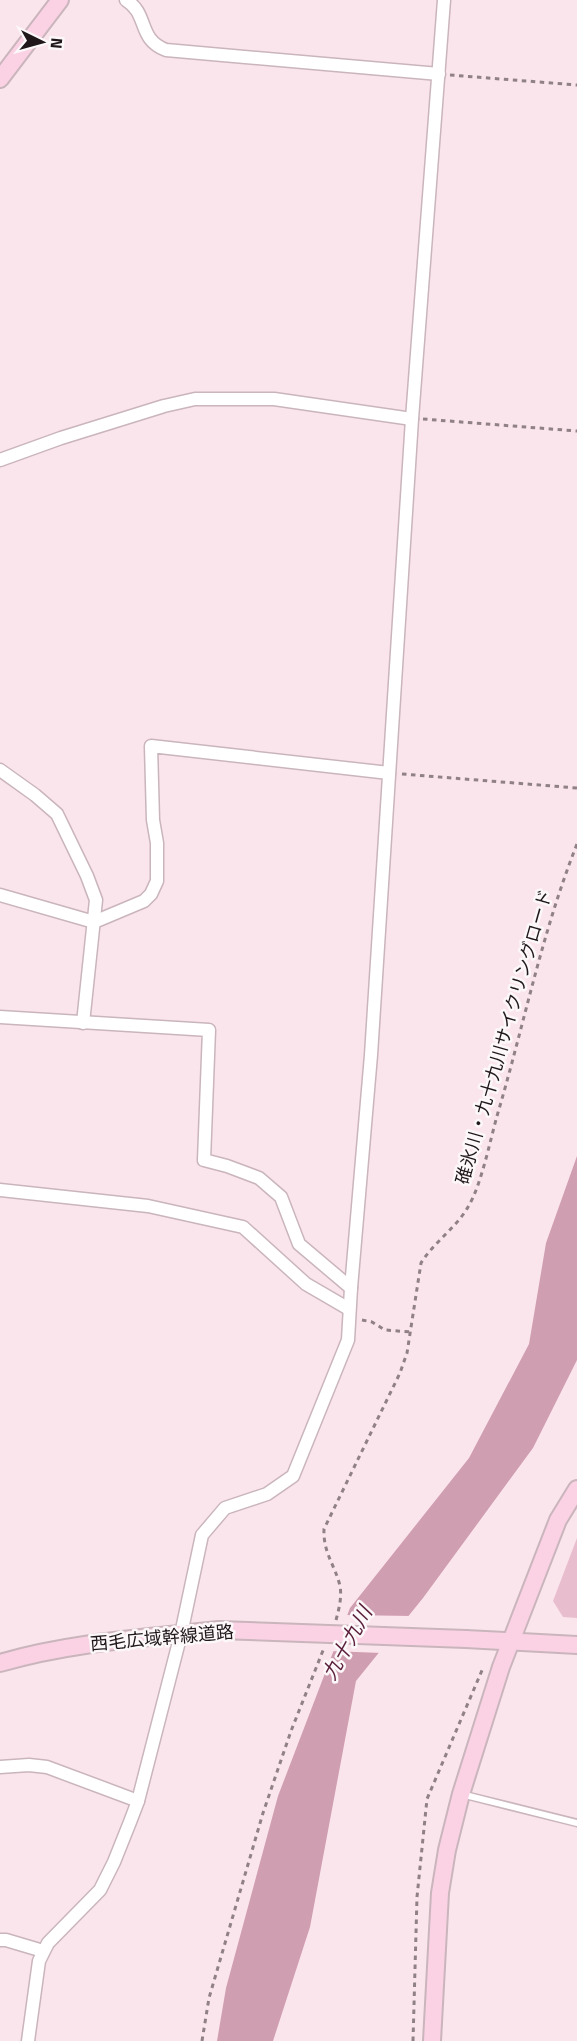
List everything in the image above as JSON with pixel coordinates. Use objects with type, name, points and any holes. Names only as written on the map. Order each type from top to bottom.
[{"type":"street","points":[[0,79],[60,0]]},
{"type":"street","points":[[126,0],[139,13],[149,40],[166,50],[439,74]]},
{"type":"street","points":[[28,2041],[39,1961],[43,1951],[48,1943],[100,1890],[114,1863],[138,1801],[181,1634],[202,1535],[225,1508],[267,1494],[293,1476],[348,1340],[371,1055],[412,419],[444,0]]},
{"type":"street","points":[[0,460],[152,409],[195,399],[274,399],[412,419]]},
{"type":"street","points":[[0,895],[94,922],[144,901],[151,894],[157,881],[158,843],[153,820],[151,746],[389,773]]},
{"type":"street","points":[[0,770],[57,814],[96,900],[83,1023]]},
{"type":"street","points":[[0,1017],[209,1030],[204,1160],[259,1178],[281,1197],[299,1244],[351,1287]]},
{"type":"street","points":[[0,1190],[148,1206],[243,1227],[306,1284],[349,1314]]},
{"type":"street","points":[[432,2041],[441,1893],[447,1850],[461,1794],[501,1667],[558,1520],[577,1489]]},
{"type":"street","name":"西毛広域幹線道路","points":[[0,1663],[124,1638],[219,1630],[577,1645]]},
{"type":"street","points":[[0,1767],[29,1765],[47,1767],[138,1801]]},
{"type":"street","points":[[0,1940],[43,1951]]},
{"type":"lane","points":[[461,1794],[577,1823]]},
{"type":"path","points":[[439,74],[577,85]]},
{"type":"path","points":[[412,419],[577,431]]},
{"type":"path","points":[[389,773],[577,788]]},
{"type":"path","name":"碓氷川・九十九川サイクリングロード","points":[[336,1620],[340,1602],[340,1586],[327,1553],[324,1529],[400,1373],[407,1353],[421,1263],[429,1250],[460,1219],[469,1206],[501,1101],[539,955],[577,844]]},
{"type":"path","points":[[349,1314],[372,1322],[385,1330],[411,1332]]},
{"type":"path","points":[[202,2041],[209,1998],[263,1813],[291,1731],[327,1642]]},
{"type":"shaded area","points":[[577,1538],[577,1618],[563,1617],[553,1601]]},
{"type":"water","name":"九十九川","points":[[577,1156],[577,1360],[533,1448],[423,1598],[356,1681],[310,1927],[273,2041],[217,2041],[226,1988],[278,1796],[350,1608],[469,1458],[529,1344],[546,1243]]},
{"type":"pier","points":[[344,1615],[412,1616],[382,1653],[330,1651]]}]
